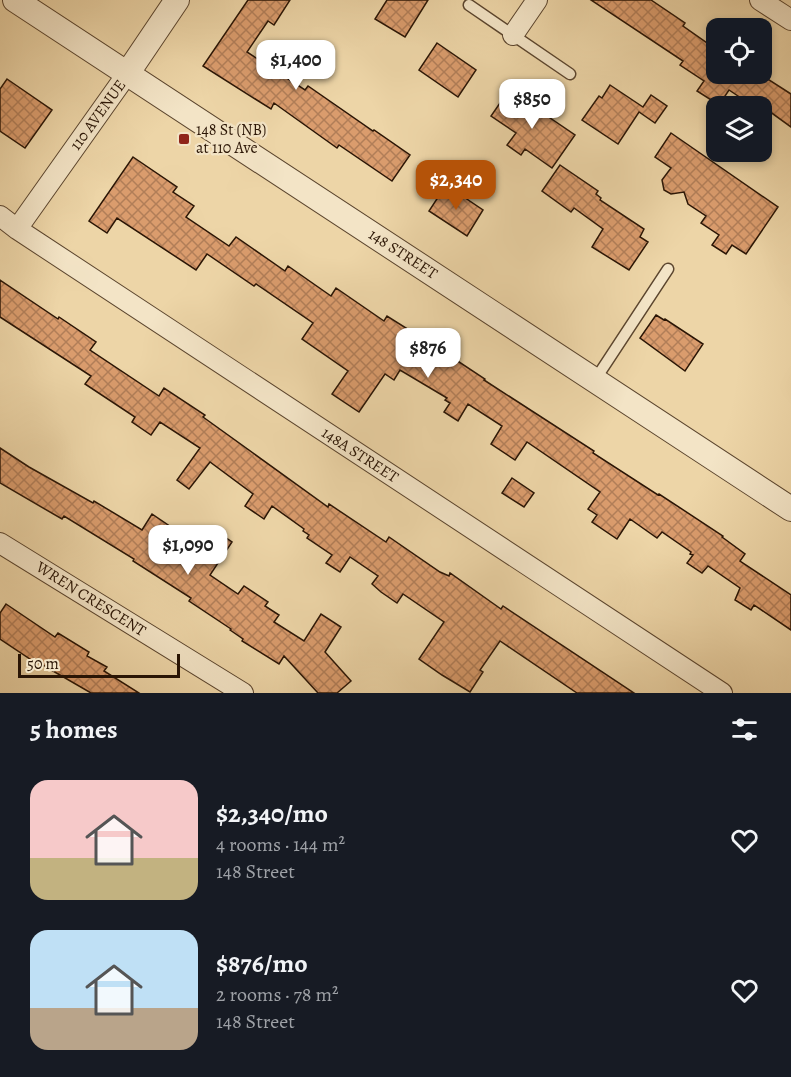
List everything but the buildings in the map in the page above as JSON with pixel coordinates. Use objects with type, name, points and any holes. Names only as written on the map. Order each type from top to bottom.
[{"type":"street","name":"148 STREET","points":[[15,0],[791,509]]},
{"type":"street","name":"110 AVENUE","points":[[17,229],[177,0]]},
{"type":"street","points":[[513,35],[537,0]]},
{"type":"street","points":[[760,0],[791,20]]},
{"type":"street","name":"148A STREET","points":[[0,216],[722,693]]},
{"type":"street","name":"WREN CRESCENT","points":[[0,543],[243,693]]},
{"type":"lane","points":[[469,5],[570,74]]},
{"type":"lane","points":[[595,380],[668,269]]},
{"type":"place","name":"148 St (NB) at 110 Ave","points":[[184,139]]}]
